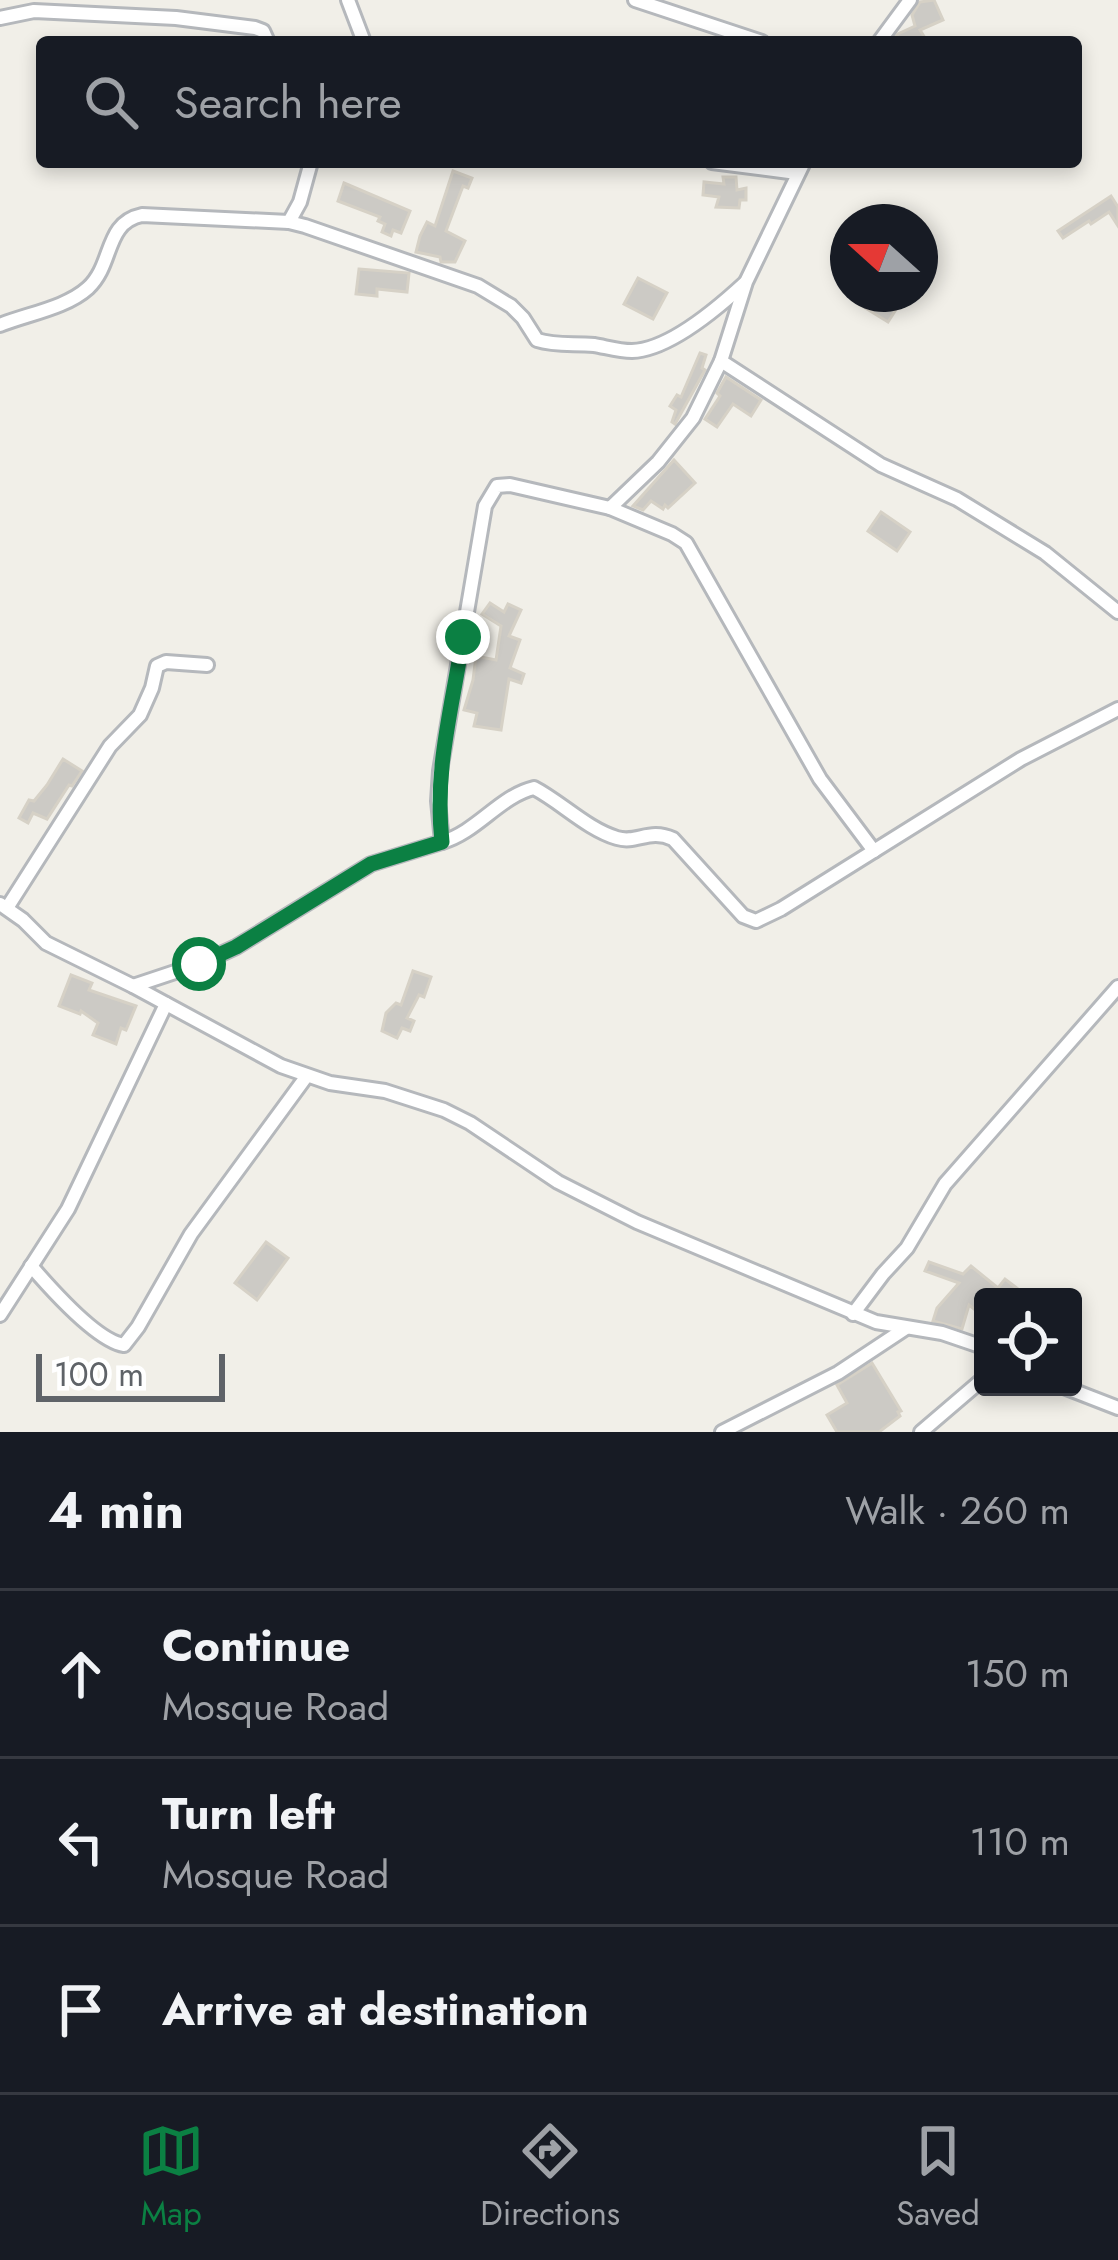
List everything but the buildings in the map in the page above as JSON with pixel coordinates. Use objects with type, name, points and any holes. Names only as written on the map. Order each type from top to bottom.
[{"type":"street","points":[[144,16],[149,0]]},
{"type":"street","points":[[348,0],[362,36]]},
{"type":"street","points":[[635,0],[744,36]]},
{"type":"street","points":[[883,36],[910,0]]},
{"type":"street","points":[[0,18],[34,11],[144,16],[255,28],[265,36]]},
{"type":"street","points":[[289,222],[309,168]]},
{"type":"street","points":[[610,508],[658,462],[693,418],[721,362],[746,282],[800,168]]},
{"type":"street","points":[[0,326],[80,295],[102,270],[120,224],[127,218],[161,214],[289,222],[478,286],[511,306],[537,340],[553,345],[590,344],[627,351],[648,348],[722,304],[746,282]]},
{"type":"street","points":[[721,362],[881,465],[957,499],[1045,553],[1118,611]]},
{"type":"street","points":[[442,842],[440,771],[485,506],[496,486],[510,485],[610,508],[686,543],[820,779],[874,851]]},
{"type":"street","points":[[207,665],[166,662],[157,666],[140,715],[110,746],[4,906],[46,943],[281,1066],[306,1077],[386,1091],[444,1110],[558,1182],[637,1222],[854,1314],[974,1344]]},
{"type":"street","points":[[133,986],[236,947],[371,864],[462,836],[520,793],[534,788],[612,836],[629,839],[658,833],[673,839],[743,916],[756,921],[1021,759],[1118,709]]},
{"type":"street","points":[[854,1314],[914,1238],[945,1184],[1118,987]]},
{"type":"street","points":[[0,1315],[68,1209],[166,1004]]},
{"type":"street","points":[[31,1266],[109,1341],[124,1346],[191,1234],[306,1077]]},
{"type":"street","points":[[722,1432],[838,1372],[906,1328]]},
{"type":"street","points":[[921,1432],[974,1387]]},
{"type":"street","points":[[1082,1394],[1118,1408]]},
{"type":"route","points":[[199,964],[236,947],[371,864],[442,842],[440,771],[463,637]]}]
